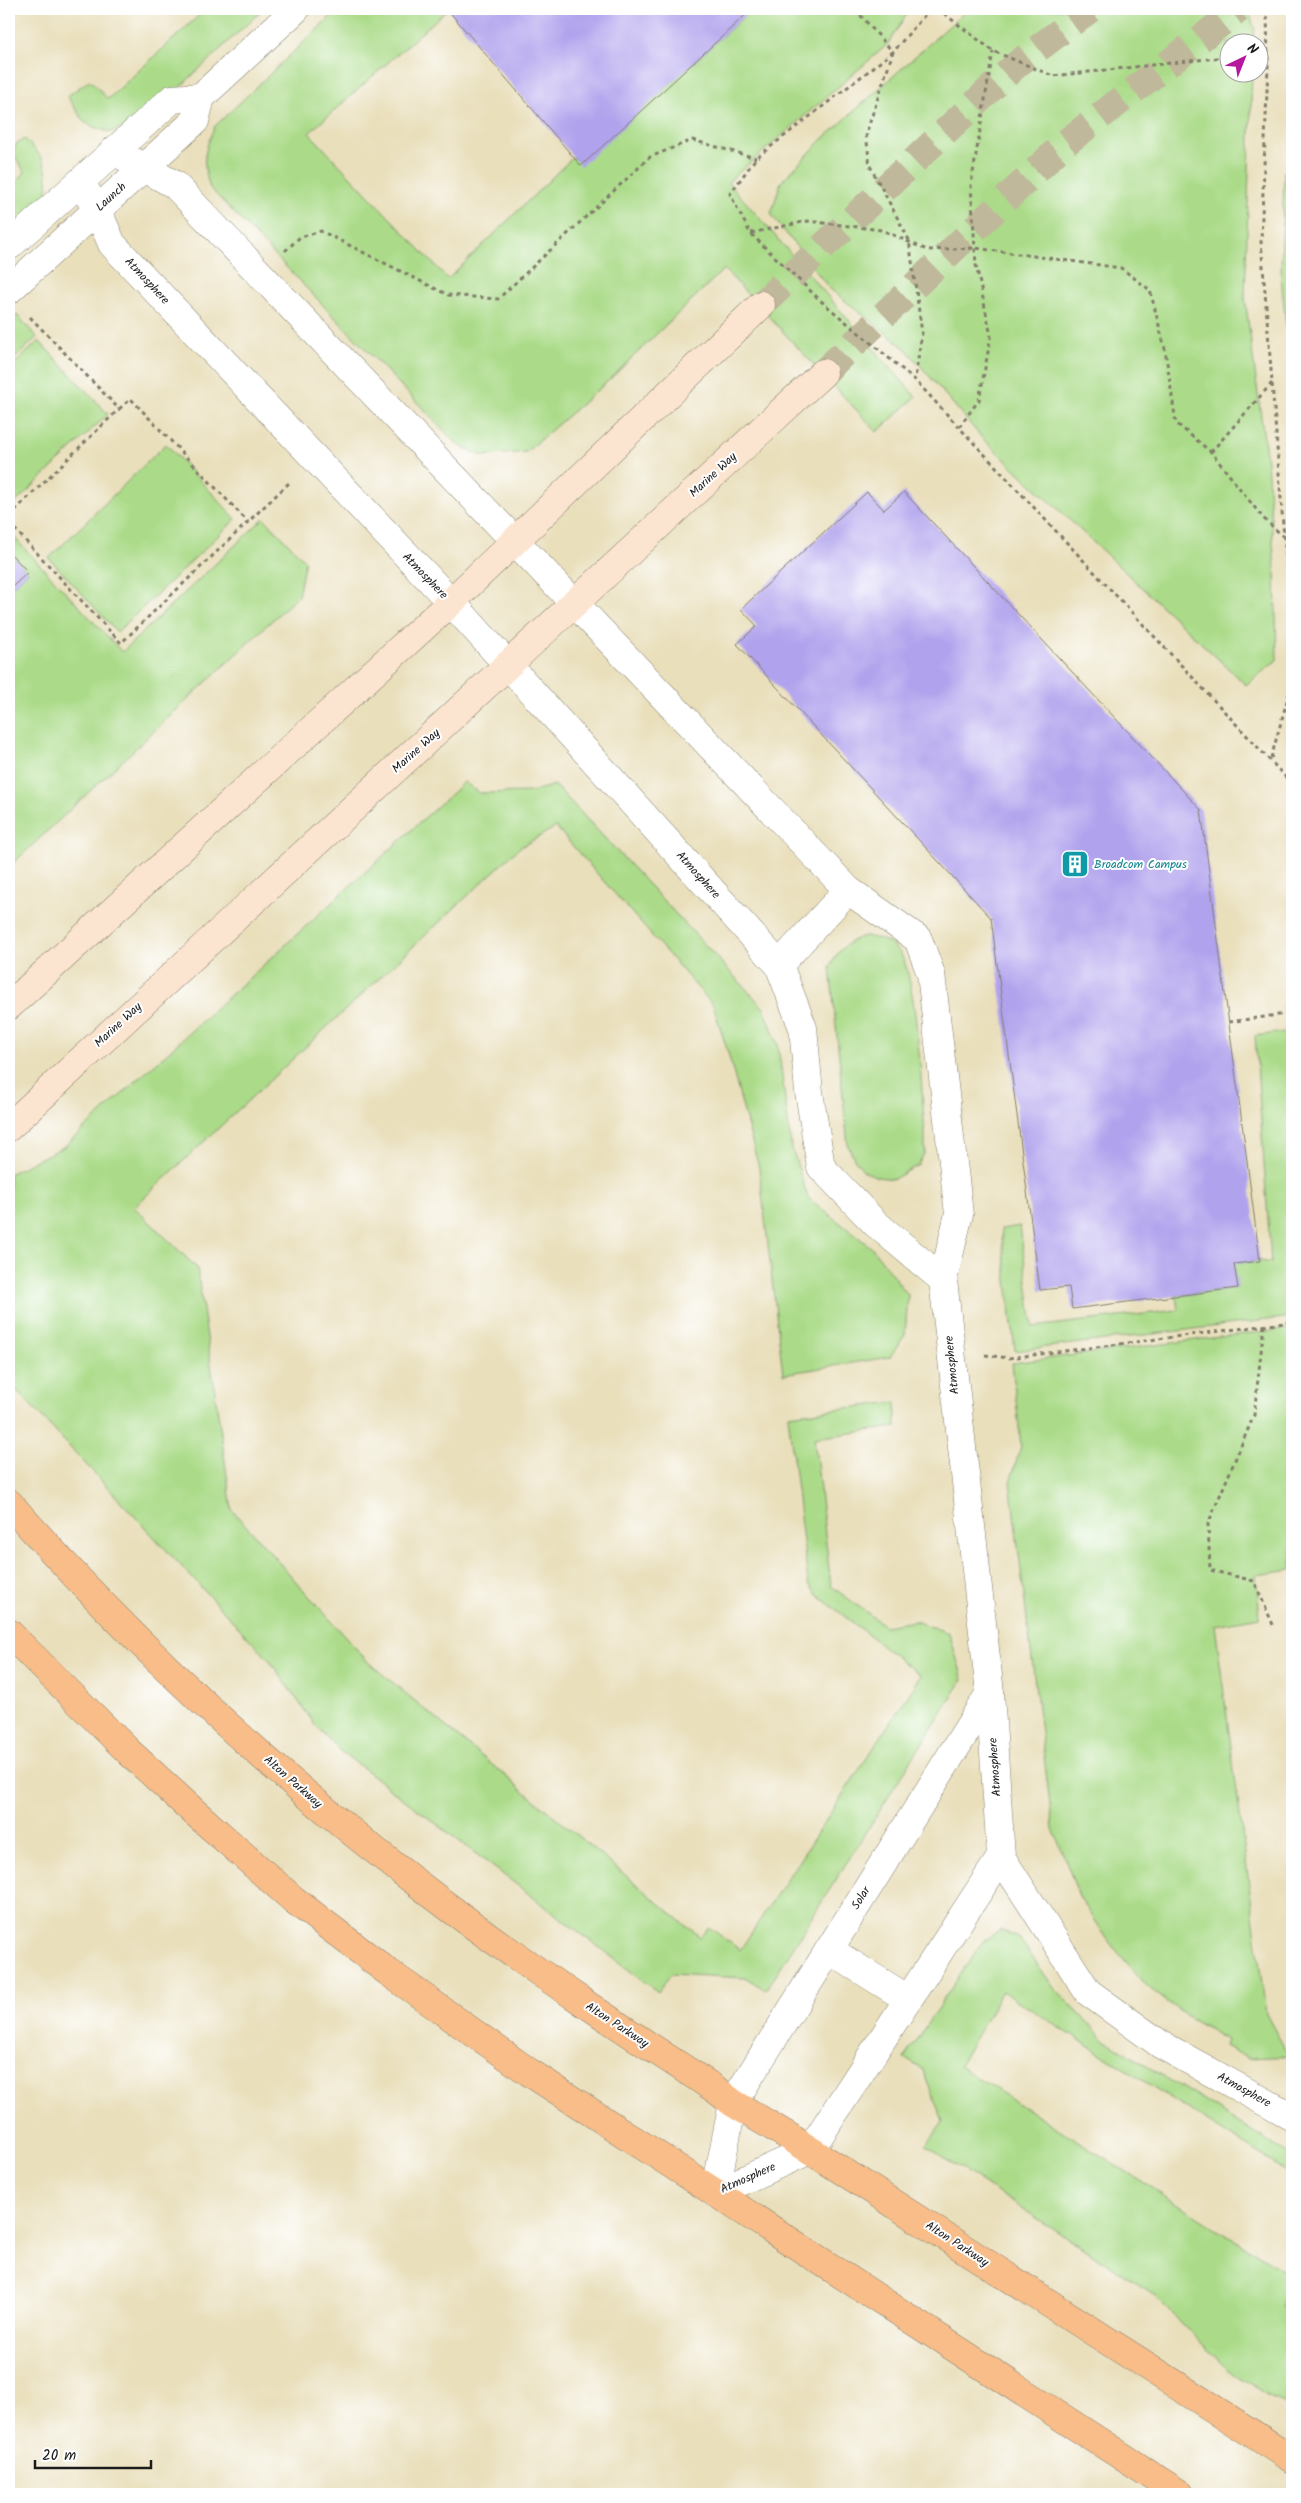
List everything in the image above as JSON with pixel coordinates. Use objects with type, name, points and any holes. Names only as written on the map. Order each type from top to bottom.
[{"type":"main road","points":[[9,1006],[451,602],[761,305]]},
{"type":"main road","name":"Marine Way","points":[[9,1127],[509,666],[823,373]]},
{"type":"main road","name":"Alton Parkway","points":[[9,1503],[57,1556],[149,1650],[202,1700],[336,1818],[511,1953],[733,2103],[810,2150],[1292,2459]]},
{"type":"main road","points":[[9,1633],[129,1752],[294,1900],[459,2025],[1180,2494]]},
{"type":"street","points":[[9,246],[172,99],[201,97],[296,9]]},
{"type":"street","name":"Launch","points":[[9,290],[195,121],[201,97]]},
{"type":"street","name":"Atmosphere","points":[[114,151],[176,185],[514,542],[848,890],[918,940],[930,974],[959,1214],[943,1280],[990,1693],[1001,1857],[1088,1992],[1160,2044],[1292,2117]]},
{"type":"street","name":"Atmosphere","points":[[80,182],[97,209],[112,244],[314,460],[451,602],[779,965],[803,1028],[809,1092],[821,1167],[875,1223],[943,1280]]},
{"type":"street","points":[[779,965],[848,890]]},
{"type":"street","name":"Solar","points":[[733,2103],[990,1693]]},
{"type":"street","points":[[810,2150],[1001,1857]]},
{"type":"street","points":[[829,1950],[908,1999]]},
{"type":"street","name":"Atmosphere","points":[[715,2193],[733,2103]]},
{"type":"street","name":"Atmosphere","points":[[715,2193],[810,2150]]},
{"type":"path","points":[[856,9],[893,52]]},
{"type":"path","points":[[930,9],[893,52],[756,158],[730,194],[750,233],[821,301],[915,380],[1271,758],[1292,784]]},
{"type":"path","points":[[938,9],[993,51],[1052,76],[1218,58]]},
{"type":"path","points":[[1265,9],[1267,12],[1267,32]]},
{"type":"path","points":[[958,427],[979,400],[991,336],[976,265],[971,185],[993,51]]},
{"type":"path","points":[[893,52],[866,134],[870,166],[909,240],[922,333],[915,380]]},
{"type":"path","points":[[1267,82],[1261,240],[1284,537],[1291,586],[1292,612]]},
{"type":"path","points":[[261,274],[300,237],[321,231],[448,295],[498,299],[650,157],[692,140],[756,158]]},
{"type":"path","points":[[750,233],[808,221],[882,230],[909,240],[927,250],[975,248],[1121,268],[1150,290],[1165,349],[1176,423],[1211,452],[1263,518],[1284,537]]},
{"type":"path","points":[[26,312],[119,409]]},
{"type":"path","points":[[1211,452],[1272,382]]},
{"type":"path","points":[[9,516],[130,399],[248,522]]},
{"type":"path","points":[[9,523],[121,642],[314,460]]},
{"type":"path","points":[[1271,758],[1292,683]]},
{"type":"path","points":[[1229,1022],[1292,1014]]},
{"type":"path","points":[[982,1355],[1009,1358],[1292,1322]]},
{"type":"path","points":[[1264,1326],[1254,1415],[1208,1524],[1210,1570],[1254,1581],[1274,1627]]},
{"type":"green space","points":[[206,9],[263,9],[142,123],[110,132],[84,122],[67,96],[90,80],[108,99]]},
{"type":"green space","points":[[339,9],[448,9],[309,133],[448,279],[573,157],[581,165],[752,9],[910,9],[888,44],[728,182],[916,397],[877,432],[724,269],[607,382],[526,452],[483,456],[458,445],[210,188],[207,179],[205,170],[206,149],[215,126]]},
{"type":"green space","points":[[968,9],[1248,9],[1254,32],[1218,32],[1218,82],[1252,82],[1245,298],[1267,461],[1275,570],[1277,660],[1246,685],[983,439],[907,350],[829,288],[771,214],[781,182],[822,140]]},
{"type":"green space","points":[[25,139],[38,153],[45,165],[47,197],[9,241],[9,191],[25,172],[12,152],[17,143]]},
{"type":"green space","points":[[1292,170],[1292,388],[1281,276],[1284,171]]},
{"type":"green space","points":[[17,315],[37,337],[9,364],[9,320]]},
{"type":"green space","points":[[39,341],[108,414],[9,509],[9,369]]},
{"type":"green space","points":[[166,444],[236,519],[117,632],[49,558]]},
{"type":"green space","points":[[264,518],[305,561],[298,596],[9,867],[9,590],[28,572],[9,552],[9,532],[122,652]]},
{"type":"green space","points":[[464,782],[480,793],[530,792],[555,785],[764,1008],[778,1045],[791,1145],[808,1198],[872,1248],[908,1295],[905,1335],[890,1357],[783,1374],[759,1168],[729,1056],[713,1005],[556,827],[519,848],[134,1207],[197,1268],[232,1510],[369,1663],[700,1937],[709,1927],[740,1950],[921,1676],[816,1594],[808,1583],[788,1415],[896,1402],[896,1427],[814,1438],[831,1586],[885,1626],[915,1621],[949,1633],[963,1679],[766,1990],[746,1978],[671,1974],[658,1992],[339,1750],[315,1725],[270,1661],[9,1382],[9,1174],[65,1146]]},
{"type":"green space","points":[[863,936],[883,940],[900,953],[906,966],[915,1011],[925,1152],[918,1165],[894,1179],[877,1177],[864,1171],[855,1160],[848,1146],[830,967],[843,948],[851,941]]},
{"type":"green space","points":[[1292,1031],[1292,1317],[1015,1351],[1001,1229],[1020,1226],[1033,1327],[1178,1310],[1176,1296],[1237,1288],[1234,1264],[1260,1261],[1271,1263],[1255,1036]]},
{"type":"green space","points":[[1292,1328],[1292,1570],[1256,1575],[1260,1617],[1215,1625],[1266,2014],[1285,2049],[1292,2056],[1248,2058],[1225,2046],[1227,2040],[1187,2017],[1148,1987],[1110,1943],[1079,1896],[1053,1829],[1010,1482],[1021,1446],[1012,1363]]},
{"type":"green space","points":[[1001,1930],[1019,1938],[1054,1988],[1105,2040],[1292,2156],[1292,2175],[1002,1991],[959,2066],[1292,2276],[1281,2307],[1292,2315],[1292,2410],[1228,2370],[1152,2293],[926,2146],[943,2122],[923,2070],[904,2058],[984,1940]]},
{"type":"building","points":[[447,9],[752,9],[581,166]]},
{"type":"building","name":"Broadcom Campus","points":[[867,492],[884,510],[904,492],[1201,810],[1260,1261],[1234,1264],[1238,1288],[1072,1309],[1069,1287],[1040,1290],[991,918],[737,644],[757,626],[741,609]]},
{"type":"building","points":[[9,552],[28,572],[9,590]]},
{"type":"tunnel","points":[[761,305],[1016,65],[1090,9]]},
{"type":"tunnel","points":[[823,373],[1064,144],[1239,9]]},
{"type":"place","name":"Broadcom Campus","points":[[1075,864]]}]
